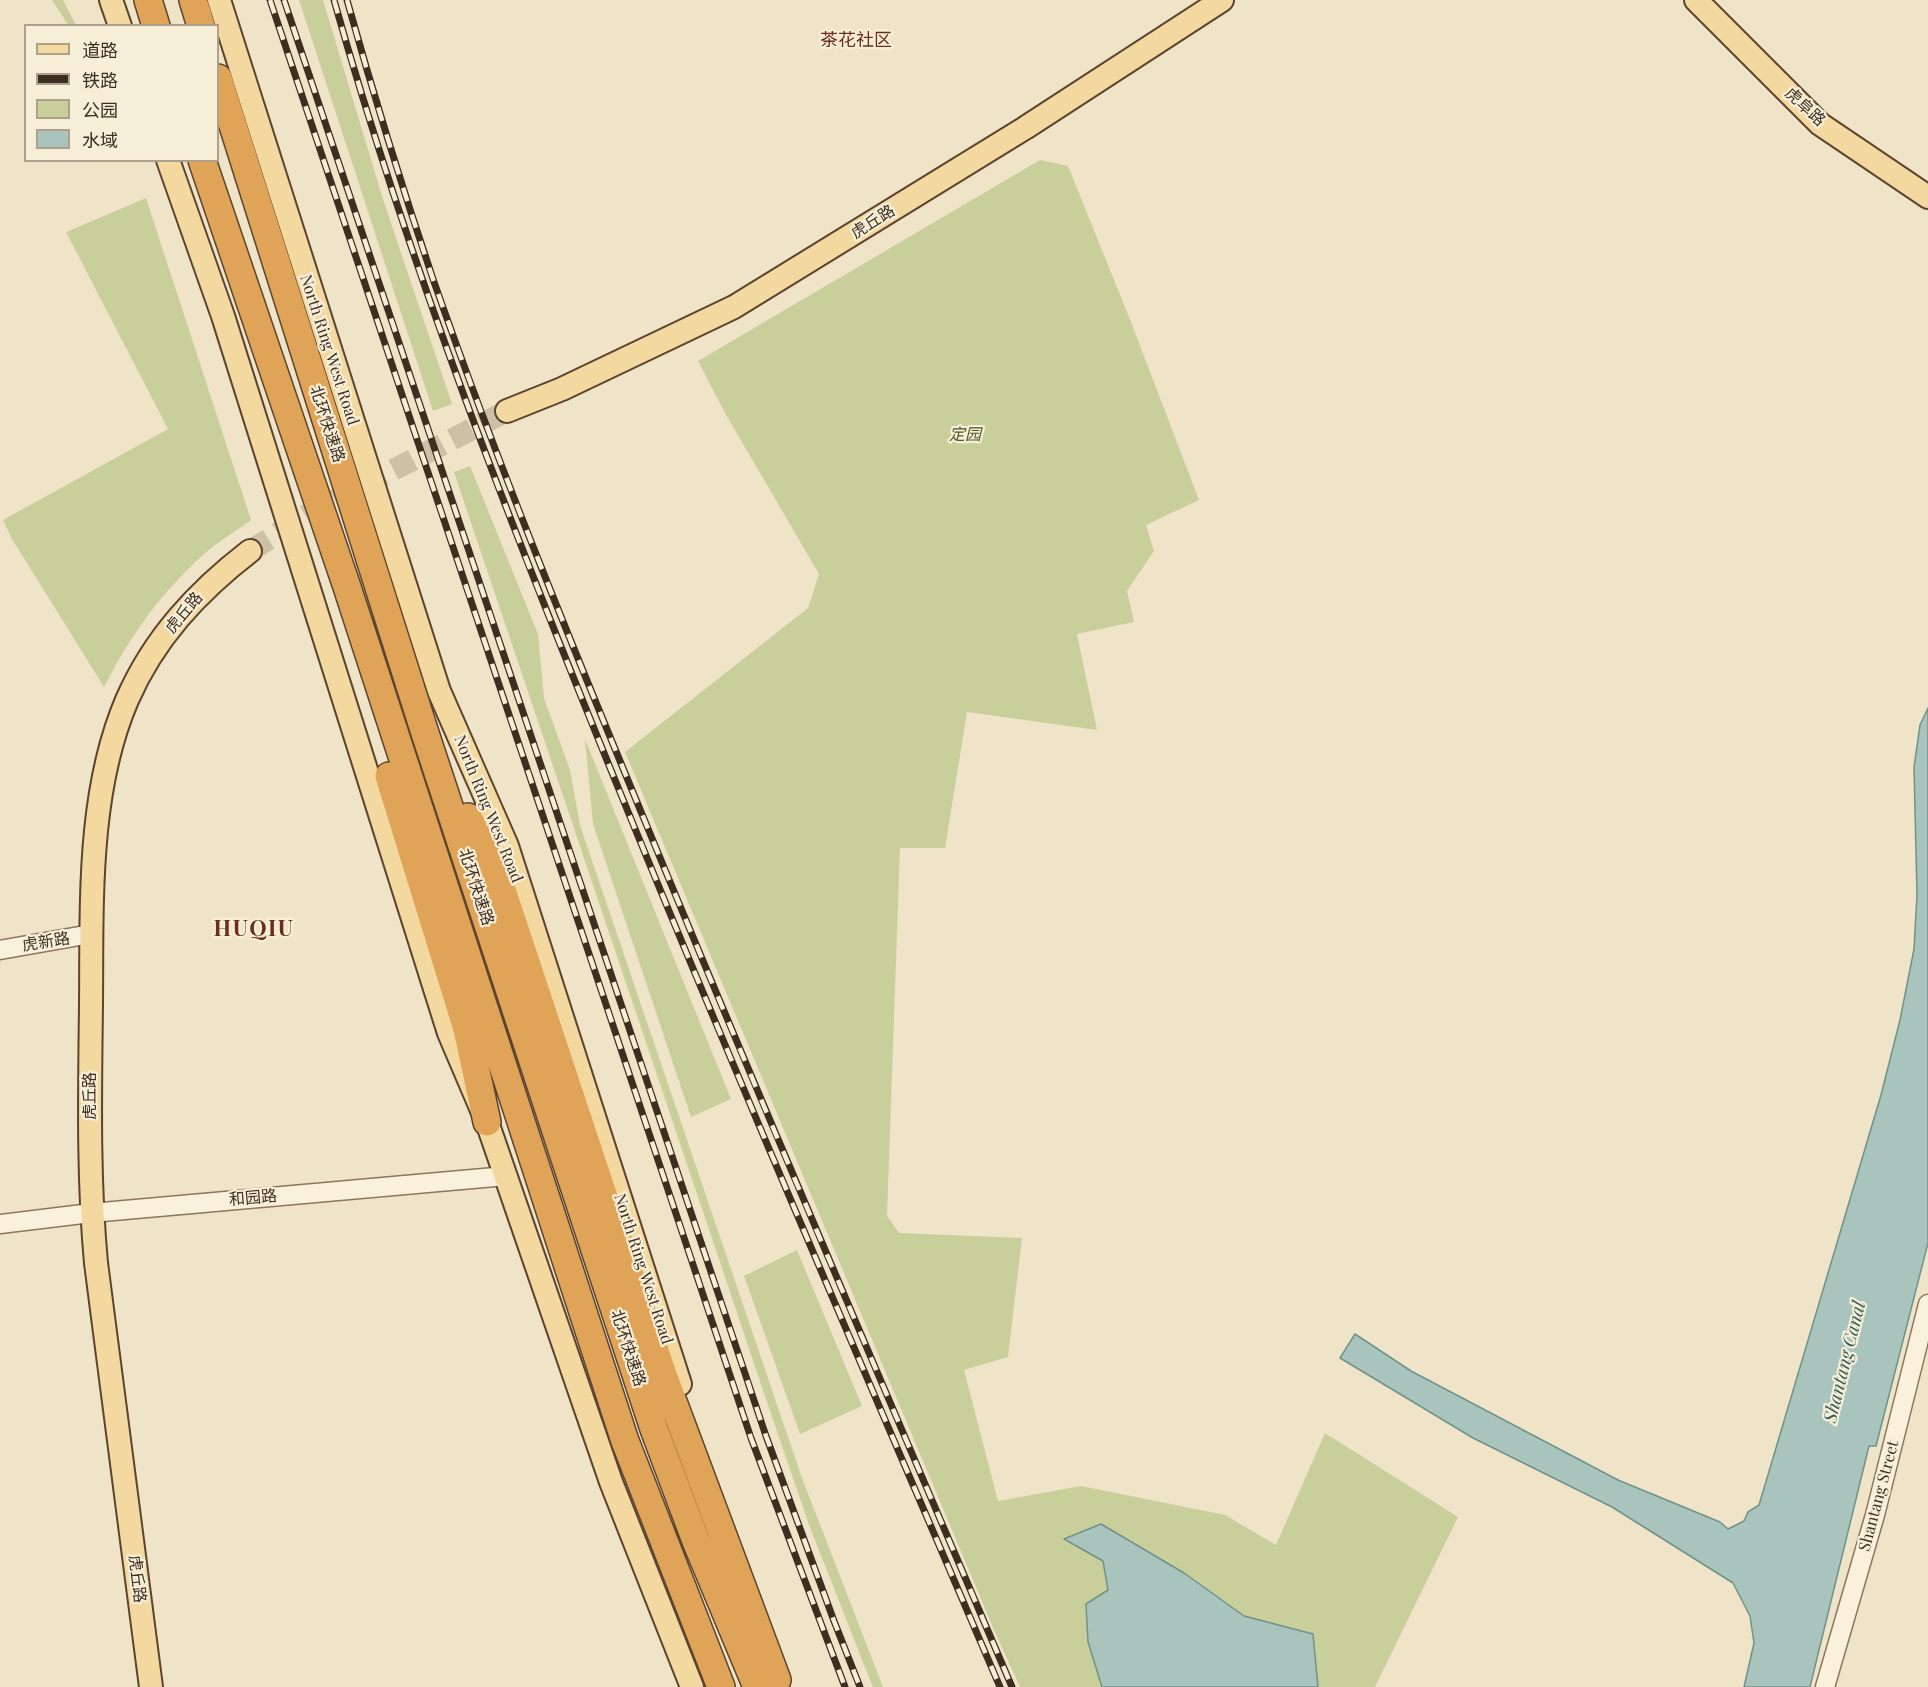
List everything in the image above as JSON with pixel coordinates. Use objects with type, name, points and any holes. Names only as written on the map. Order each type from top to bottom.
[{"type":"highway","points":[[193,0],[200,24]]},
{"type":"highway","name":"北环快速路","points":[[219,81],[424,730],[654,1429],[696,1541],[771,1685]]},
{"type":"highway","name":"北环快速路","points":[[203,162],[347,587],[625,1441],[721,1687]]},
{"type":"highway","points":[[347,587],[379,745],[467,1029],[488,1122]]},
{"type":"highway","points":[[424,730],[498,878],[663,1375],[771,1685]]},
{"type":"main road","points":[[111,0],[119,24]]},
{"type":"main road","name":"North Ring West Road","points":[[219,0],[439,691],[507,846],[771,1685]]},
{"type":"main road","name":"虎丘路","points":[[507,411],[561,389],[734,307],[1024,128],[1222,0]]},
{"type":"main road","name":"虎阜路","points":[[1696,0],[1821,123],[1928,197]]},
{"type":"main road","points":[[169,162],[223,316],[450,1033],[488,1122],[611,1482],[692,1687]]},
{"type":"main road","name":"虎丘路","points":[[151,1687],[91,1213],[91,934],[96,839],[106,767],[120,718],[150,657],[176,620],[217,577],[250,551]]},
{"type":"street","name":"虎新路","points":[[0,950],[91,934]]},
{"type":"street","name":"和园路","points":[[0,1224],[91,1213],[506,1176]]},
{"type":"street","name":"Shantang Street","points":[[1825,1687],[1875,1515],[1928,1304]]},
{"type":"green space","points":[[52,0],[63,0],[75,24],[67,24]]},
{"type":"green space","points":[[299,0],[323,0],[382,196],[452,404],[433,411]]},
{"type":"green space","name":"定园","points":[[1040,160],[1068,166],[1199,500],[1146,525],[1154,551],[1127,591],[1134,622],[1077,634],[1097,730],[967,712],[945,848],[900,848],[887,1216],[899,1233],[1022,1238],[1008,1357],[964,1370],[998,1501],[1081,1486],[1225,1515],[1276,1545],[1325,1433],[1458,1517],[1375,1687],[1020,1687],[625,752],[808,608],[819,574],[725,413],[698,361]]},
{"type":"green space","points":[[146,198],[251,520],[208,550],[173,585],[147,616],[104,687],[12,539],[3,520],[168,429],[66,232]]},
{"type":"green space","points":[[470,466],[538,634],[544,698],[570,770],[580,825],[802,1478],[883,1687],[873,1687],[866,1670],[809,1525],[768,1405],[454,472]]},
{"type":"green space","points":[[585,739],[731,1099],[691,1117],[593,824]]},
{"type":"green space","points":[[797,1250],[862,1406],[800,1434],[744,1276]]},
{"type":"water","name":"Shantang Canal","points":[[1928,708],[1928,1243],[1876,1446],[1869,1446],[1810,1687],[1744,1687],[1754,1643],[1750,1616],[1733,1583],[1612,1507],[1473,1438],[1340,1358],[1355,1334],[1411,1371],[1618,1480],[1720,1522],[1728,1529],[1744,1521],[1748,1512],[1759,1505],[1881,1095],[1900,1020],[1914,949],[1917,895],[1914,767],[1920,725]]},
{"type":"water","points":[[1101,1524],[1184,1573],[1244,1616],[1313,1634],[1318,1687],[1102,1687],[1088,1642],[1086,1604],[1108,1590],[1103,1561],[1064,1539]]},
{"type":"tunnel","points":[[250,551],[310,513],[507,411]]},
{"type":"railway","points":[[270,0],[751,1438],[845,1687]]},
{"type":"railway","points":[[284,0],[766,1436],[860,1687]]},
{"type":"railway","points":[[334,0],[396,203],[467,403],[543,601],[715,1020],[1000,1687]]},
{"type":"railway","points":[[347,0],[388,140],[433,279],[483,418],[537,556],[738,1045],[1012,1687]]},
{"type":"district","name":"茶花社区","points":[[856,40]]},
{"type":"district","name":"HUQIU","points":[[254,929]]}]
